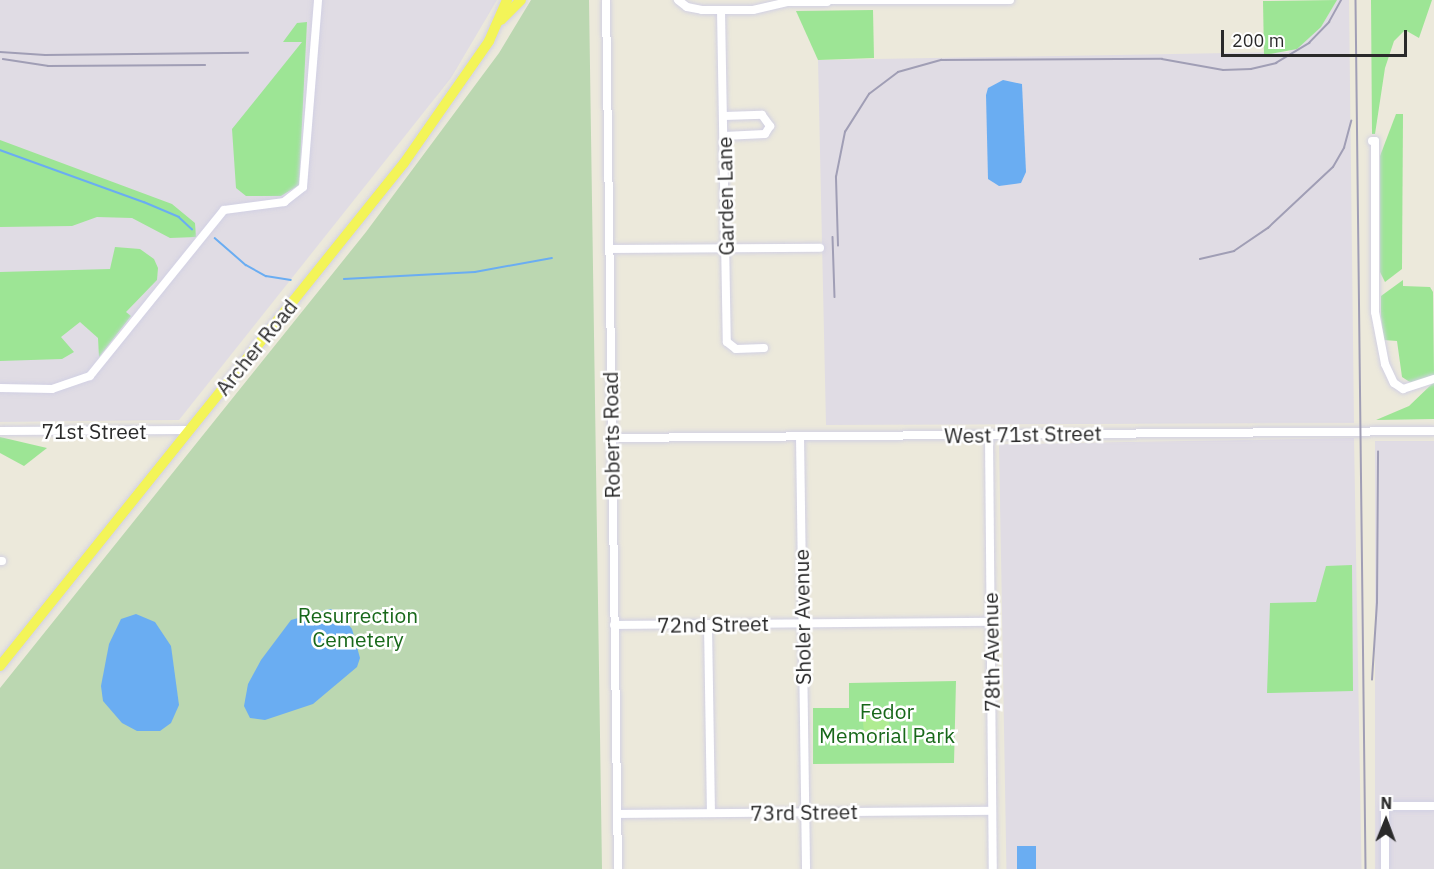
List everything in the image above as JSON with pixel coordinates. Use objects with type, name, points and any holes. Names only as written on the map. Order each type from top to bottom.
[{"type":"main road","name":"Archer Road","points":[[501,20],[507,0]]},
{"type":"main road","name":"Archer Road","points":[[1,662],[404,163],[501,20],[521,0]]},
{"type":"street","points":[[0,388],[52,389],[90,376],[224,210],[284,202],[303,187],[318,0]]},
{"type":"street","name":"Roberts Road","points":[[606,0],[618,869]]},
{"type":"street","points":[[678,0],[694,9],[721,10],[826,1],[1010,0]]},
{"type":"street","name":"Garden Lane","points":[[721,10],[727,342],[736,349],[764,348]]},
{"type":"street","points":[[724,116],[762,115],[770,126],[765,134],[724,136]]},
{"type":"street","points":[[1372,141],[1375,141],[1375,312],[1385,364],[1394,383],[1403,388],[1434,379]]},
{"type":"street","points":[[609,249],[820,248]]},
{"type":"street","name":"71st Street","points":[[0,431],[188,430]]},
{"type":"street","name":"West 71st Street","points":[[611,438],[1434,431]]},
{"type":"street","name":"78th Avenue","points":[[989,435],[993,869]]},
{"type":"street","name":"Sholer Avenue","points":[[800,436],[806,869]]},
{"type":"street","name":"72nd Street","points":[[614,626],[991,622]]},
{"type":"street","points":[[708,624],[711,813]]},
{"type":"street","points":[[1385,869],[1385,806],[1434,806]]},
{"type":"street","name":"73rd Street","points":[[617,814],[992,811]]},
{"type":"shaded area","points":[[0,0],[497,0],[451,78],[179,420],[0,422]]},
{"type":"shaded area","points":[[1337,0],[1349,0],[1354,423],[826,425],[818,60],[1288,52],[1321,27]]},
{"type":"shaded area","points":[[1354,438],[1362,869],[1006,869],[999,444]]},
{"type":"shaded area","points":[[1375,441],[1434,441],[1434,869],[1375,869]]},
{"type":"green space","name":"Resurrection Cemetery","points":[[531,0],[589,0],[602,869],[0,869],[0,688],[366,232],[499,53]]},
{"type":"green space","points":[[1337,0],[1321,27],[1297,49],[1264,55],[1263,1]]},
{"type":"green space","points":[[1371,0],[1432,0],[1419,38],[1405,30],[1394,41],[1385,68],[1375,134],[1372,134]]},
{"type":"green space","points":[[873,10],[874,58],[818,60],[796,11]]},
{"type":"green space","points":[[307,22],[299,185],[281,196],[246,196],[236,188],[232,129],[302,42],[283,42],[297,23]]},
{"type":"green space","points":[[1396,114],[1403,114],[1402,269],[1385,282],[1380,272],[1380,156]]},
{"type":"green space","points":[[0,140],[172,204],[195,223],[196,237],[170,238],[132,218],[97,217],[72,226],[0,227]]},
{"type":"green space","points":[[115,247],[140,249],[154,259],[158,268],[157,280],[126,312],[131,316],[99,357],[98,338],[80,322],[61,337],[74,352],[62,359],[0,361],[0,272],[110,269]]},
{"type":"green space","points":[[1403,280],[1403,286],[1430,287],[1433,292],[1434,375],[1413,384],[1402,377],[1397,341],[1384,340],[1381,316],[1381,296]]},
{"type":"green space","points":[[1434,382],[1434,419],[1376,420],[1409,406]]},
{"type":"green space","points":[[0,437],[47,448],[24,466],[0,453]]},
{"type":"green space","points":[[1352,565],[1353,691],[1267,693],[1270,603],[1316,602],[1326,566]]},
{"type":"green space","name":"Fedor Memorial Park","points":[[956,681],[954,763],[813,764],[813,708],[849,708],[849,683]]},
{"type":"green space","points":[[862,711],[887,716],[895,745],[865,744]]},
{"type":"water","points":[[1003,80],[1022,84],[1026,172],[1021,183],[999,186],[988,179],[986,95],[988,88]]},
{"type":"water","points":[[330,609],[338,611],[352,629],[360,658],[357,667],[313,704],[265,720],[250,718],[244,706],[248,684],[261,660],[291,620]]},
{"type":"water","points":[[136,614],[155,622],[171,646],[179,705],[171,723],[160,731],[137,731],[122,723],[103,701],[101,686],[109,644],[121,619]]},
{"type":"water","points":[[1017,846],[1036,846],[1036,869],[1017,869]]},
{"type":"waterway","points":[[0,150],[144,202],[179,217],[192,229]]},
{"type":"waterway","points":[[215,238],[246,265],[266,276],[291,280]]},
{"type":"waterway","points":[[344,279],[475,272],[552,258]]},
{"type":"railway","points":[[838,246],[836,177],[845,132],[869,94],[898,72],[941,60],[1162,59],[1223,70],[1251,69],[1276,63],[1309,43],[1329,22],[1341,0]]},
{"type":"railway","points":[[1356,0],[1366,869]]},
{"type":"railway","points":[[0,52],[45,55],[248,53]]},
{"type":"railway","points":[[3,59],[48,66],[205,65]]},
{"type":"railway","points":[[1200,259],[1234,251],[1268,228],[1333,167],[1344,148],[1351,121]]},
{"type":"railway","points":[[833,237],[835,297]]},
{"type":"railway","points":[[1372,680],[1377,603],[1378,452]]}]
